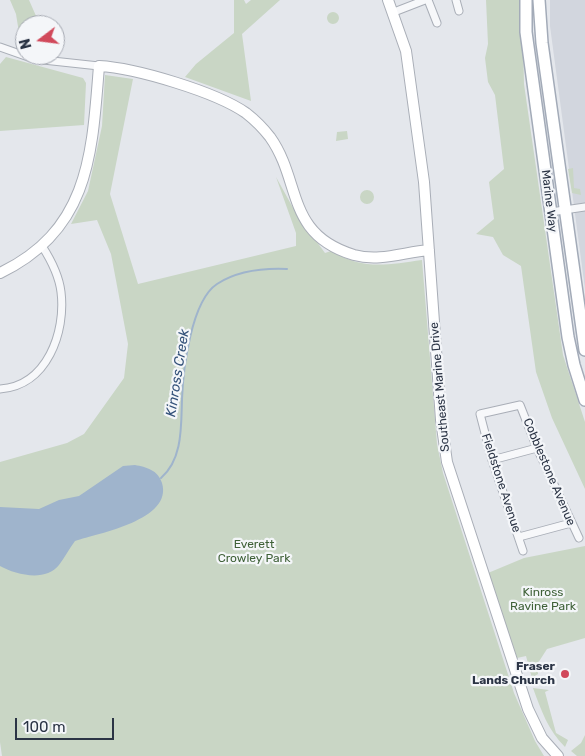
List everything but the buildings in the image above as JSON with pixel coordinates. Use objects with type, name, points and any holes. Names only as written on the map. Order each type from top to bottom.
[{"type":"main road","name":"Marine Way","points":[[526,0],[526,32],[568,337],[574,365],[585,400]]},
{"type":"main road","name":"Marine Way","points":[[539,0],[542,43],[585,350]]},
{"type":"street","name":"Southeast Marine Drive","points":[[388,0],[394,12],[406,51],[424,182],[440,420],[447,462],[528,709],[542,738],[558,756]]},
{"type":"street","points":[[394,12],[426,0],[437,23]]},
{"type":"street","points":[[456,0],[459,11]]},
{"type":"street","points":[[0,47],[34,60],[142,72],[213,97],[246,113],[256,121],[278,152],[294,198],[304,217],[322,238],[334,246],[354,254],[374,258],[429,250]]},
{"type":"street","points":[[0,274],[18,264],[42,246],[72,206],[82,185],[92,144],[99,66]]},
{"type":"street","points":[[551,212],[585,207]]},
{"type":"street","points":[[0,389],[20,384],[32,376],[53,350],[59,333],[62,310],[61,290],[56,270],[42,246]]},
{"type":"street","name":"Cobblestone Avenue","points":[[480,414],[520,405],[537,448],[579,538]]},
{"type":"street","name":"Fieldstone Avenue","points":[[480,414],[492,460],[523,552]]},
{"type":"street","points":[[492,460],[537,448]]},
{"type":"street","points":[[519,537],[571,523]]},
{"type":"shaded area","points":[[550,0],[585,0],[585,289],[550,26]]},
{"type":"green space","points":[[10,0],[29,0],[36,15],[16,15]]},
{"type":"green space","points":[[234,0],[244,0],[246,4],[251,0],[280,0],[242,34],[251,101],[185,77],[196,64],[234,33]]},
{"type":"green space","points":[[486,0],[522,0],[524,84],[563,355],[585,422],[585,489],[552,418],[536,372],[521,266],[503,255],[493,237],[476,234],[494,219],[489,182],[504,169],[495,95],[488,82],[485,58],[488,44]]},
{"type":"green space","points":[[335,12],[338,13],[338,23],[331,24],[328,23],[327,16],[328,13]]},
{"type":"green space","points":[[6,57],[15,59],[15,65],[35,65],[83,78],[86,83],[84,125],[0,131],[0,64]]},
{"type":"green space","name":"Everett Crowley Park","points":[[105,75],[133,79],[110,194],[138,284],[296,246],[296,233],[276,177],[297,215],[325,253],[331,251],[364,264],[386,264],[422,260],[437,444],[443,473],[514,693],[535,741],[544,756],[2,756],[0,742],[0,462],[67,443],[84,434],[124,378],[128,344],[111,254],[97,220],[71,224],[88,191],[102,126]]},
{"type":"green space","points":[[347,131],[348,139],[336,141],[337,132]]},
{"type":"green space","points":[[573,168],[574,188],[580,189],[581,195],[572,193],[568,169]]},
{"type":"green space","points":[[367,190],[372,192],[374,197],[372,202],[367,204],[362,202],[360,197],[362,192]]},
{"type":"green space","name":"Kinross Ravine Park","points":[[585,546],[585,638],[547,649],[538,663],[538,674],[532,678],[526,656],[517,658],[488,573],[524,558]]},
{"type":"green space","points":[[533,688],[549,690],[545,692],[556,733],[568,740],[565,747],[550,727]]},
{"type":"green space","points":[[585,735],[585,756],[577,756],[571,751],[581,743]]},
{"type":"water","points":[[135,465],[155,472],[162,483],[162,496],[156,507],[146,516],[116,529],[75,541],[59,565],[47,574],[22,574],[0,566],[0,507],[39,509],[59,500],[79,496],[123,466]]},
{"type":"waterway","name":"Kinross Creek","points":[[161,478],[168,470],[177,452],[181,431],[183,386],[190,337],[201,305],[208,293],[217,284],[242,273],[269,269],[287,269]]},
{"type":"place","name":"Fraser Lands Church","points":[[565,674]]}]
